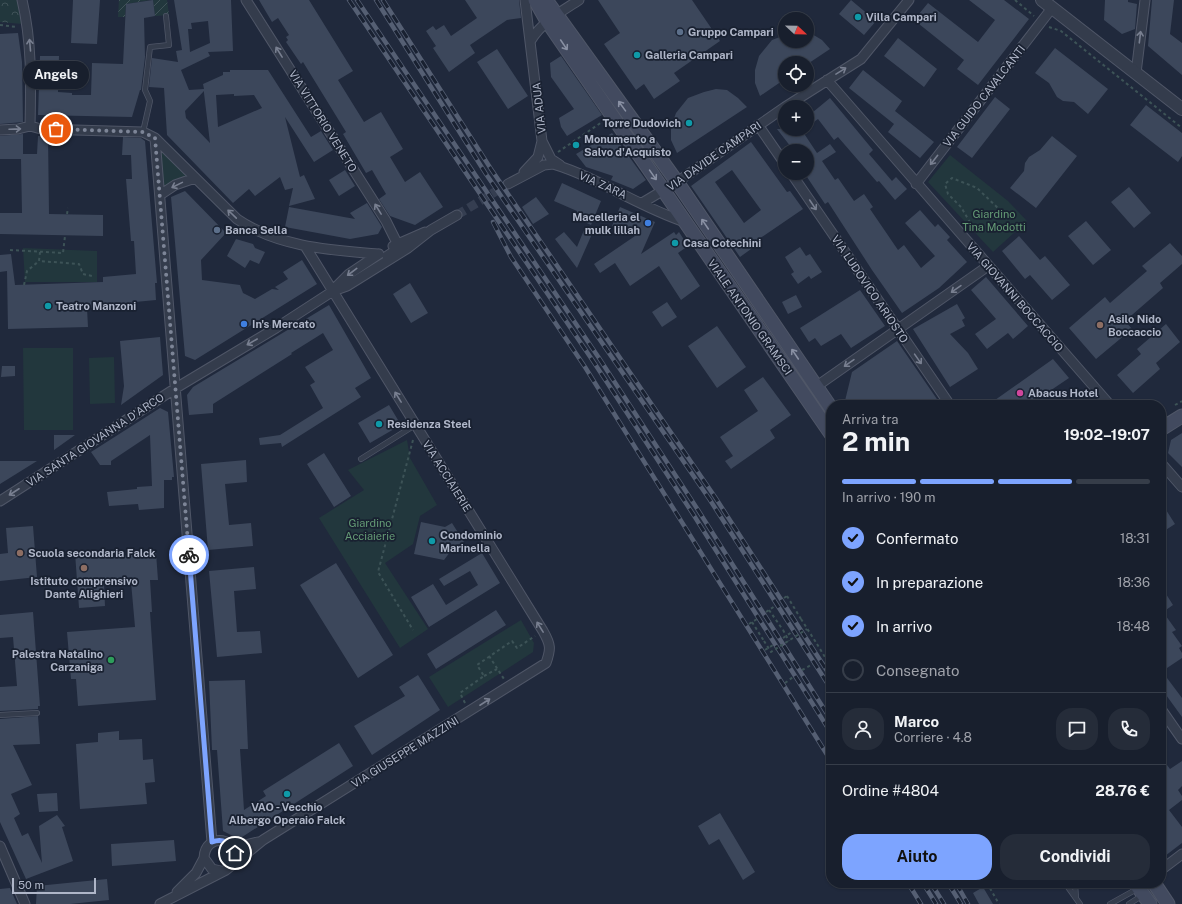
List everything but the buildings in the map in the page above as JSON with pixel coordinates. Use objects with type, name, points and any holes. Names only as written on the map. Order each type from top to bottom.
[{"type":"main road","name":"VIALE ANTONIO GRAMSCI","points":[[535,0],[552,18],[677,182],[826,401]]},
{"type":"main road","name":"VIALE ANTONIO GRAMSCI","points":[[546,0],[552,18],[612,116],[826,427]]},
{"type":"main road","points":[[1166,425],[1182,416]]},
{"type":"main road","points":[[1157,888],[1168,904]]},
{"type":"street","points":[[22,0],[28,28],[31,58],[30,126]]},
{"type":"street","name":"VIA VITTORIO VENETO","points":[[246,0],[386,221],[397,243]]},
{"type":"street","name":"VIA ADUA","points":[[525,0],[531,40],[542,142],[550,157],[564,168]]},
{"type":"street","points":[[531,40],[538,28],[579,0]]},
{"type":"street","name":"VIA DAVIDE CAMPARI","points":[[796,100],[861,59],[909,0]]},
{"type":"street","points":[[1042,0],[1182,109]]},
{"type":"street","points":[[1136,73],[1145,0]]},
{"type":"street","name":"VIA GUIDO CAVALCANTI","points":[[916,184],[1052,8]]},
{"type":"street","name":"VIA GIOVANNI BOCCACCIO","points":[[826,80],[1106,400]]},
{"type":"street","name":"VIA DAVIDE CAMPARI","points":[[664,191],[778,112]]},
{"type":"street","points":[[758,125],[778,154]]},
{"type":"street","points":[[0,130],[26,128],[30,126],[41,129],[143,132],[155,138],[237,219],[249,227],[277,239],[305,246],[378,254]]},
{"type":"street","points":[[155,138],[212,842],[221,840],[233,848],[235,858],[234,863]]},
{"type":"street","points":[[508,184],[518,177],[538,157],[542,142]]},
{"type":"street","points":[[518,177],[544,165],[553,164],[564,168]]},
{"type":"street","name":"VIA ZARA","points":[[564,168],[642,203],[668,217],[685,222]]},
{"type":"street","points":[[160,195],[175,185],[195,178]]},
{"type":"street","name":"VIA LUDOVICO ARIOSTO","points":[[796,180],[947,400]]},
{"type":"street","points":[[642,203],[664,191]]},
{"type":"street","points":[[333,291],[372,271],[408,248],[431,230],[456,215]]},
{"type":"street","points":[[333,291],[349,274],[378,254],[397,243],[431,230]]},
{"type":"street","points":[[372,271],[375,262],[394,252],[397,247],[397,243]]},
{"type":"street","name":"VIA ACCIAIERIE","points":[[305,246],[543,631],[548,640],[550,650],[546,663]]},
{"type":"street","points":[[816,386],[988,266]]},
{"type":"street","name":"VIA SANTA GIOVANNA D'ARCO","points":[[0,501],[176,388],[276,328],[333,291]]},
{"type":"street","points":[[1166,469],[1182,487]]},
{"type":"street","name":"VIA GIUSEPPE MAZZINI","points":[[160,904],[204,882],[221,871],[226,870],[263,840],[470,712],[546,663]]},
{"type":"street","points":[[1166,716],[1182,739]]},
{"type":"street","name":"VIA GIUSEPPE MAZZINI","points":[[233,848],[263,840]]},
{"type":"street","name":"VIA GIUSEPPE MAZZINI","points":[[172,897],[196,873],[204,858],[206,849],[212,842]]},
{"type":"street","points":[[0,846],[25,904]]},
{"type":"street","points":[[1166,866],[1182,854]]},
{"type":"street","points":[[204,858],[212,869],[221,871]]},
{"type":"lane","points":[[143,132],[150,101],[145,90],[150,47],[169,45],[166,16]]},
{"type":"lane","points":[[361,459],[415,425]]},
{"type":"lane","points":[[0,715],[37,713]]},
{"type":"lane","points":[[1068,888],[1080,904]]},
{"type":"lane","points":[[1075,888],[1076,900]]},
{"type":"lane","points":[[1110,904],[1142,890]]},
{"type":"lane","points":[[1129,904],[1142,890]]},
{"type":"path","points":[[1015,0],[1041,22],[1061,31],[1182,128]]},
{"type":"path","points":[[0,25],[28,28]]},
{"type":"path","points":[[550,157],[612,116]]},
{"type":"path","points":[[961,235],[971,224],[961,207],[948,194],[945,184],[952,178],[977,188],[1001,211]]},
{"type":"path","points":[[67,214],[68,208]]},
{"type":"path","points":[[10,250],[63,253],[65,236]]},
{"type":"path","points":[[24,285],[27,271],[39,261],[40,252]]},
{"type":"path","points":[[39,261],[79,264],[83,274],[92,276]]},
{"type":"path","points":[[413,440],[378,572],[413,630]]},
{"type":"path","points":[[784,598],[788,595],[801,619],[826,657]]},
{"type":"path","points":[[766,612],[775,606]]},
{"type":"path","points":[[770,610],[789,640]]},
{"type":"path","points":[[749,624],[757,619]]},
{"type":"path","points":[[752,622],[771,652],[808,629]]},
{"type":"path","points":[[484,676],[476,664],[512,641],[516,648],[543,631]]},
{"type":"path","points":[[782,638],[792,632]]},
{"type":"path","points":[[765,650],[773,645]]},
{"type":"path","points":[[489,656],[509,687]]},
{"type":"path","points":[[802,670],[812,664]]},
{"type":"path","points":[[470,712],[460,693],[497,668]]},
{"type":"path","points":[[785,683],[793,677]]},
{"type":"path","points":[[990,888],[999,904]]},
{"type":"green space","points":[[0,0],[17,0],[23,24],[0,22]]},
{"type":"green space","points":[[119,0],[150,0],[126,4],[125,17],[118,17]]},
{"type":"green space","points":[[153,0],[167,0],[169,15],[155,16]]},
{"type":"green space","points":[[159,147],[187,176],[162,188]]},
{"type":"green space","name":"Giardino Tina Modotti","points":[[950,155],[1008,201],[1027,221],[993,252],[928,182]]},
{"type":"green space","points":[[23,248],[97,251],[97,282],[25,282]]},
{"type":"green space","points":[[23,348],[73,348],[73,430],[24,430]]},
{"type":"green space","points":[[114,357],[115,403],[90,404],[89,358]]},
{"type":"green space","name":"Giardino Acciaierie","points":[[407,440],[410,458],[437,505],[420,516],[413,544],[385,563],[428,629],[400,648],[319,518],[364,490],[348,470]]},
{"type":"green space","points":[[521,620],[534,643],[533,652],[448,707],[429,677]]},
{"type":"tunnel","points":[[457,215],[508,184]]},
{"type":"railway","points":[[349,0],[593,361],[693,514],[826,725]]},
{"type":"railway","points":[[357,0],[599,358],[698,510],[826,712]]},
{"type":"railway","points":[[376,0],[486,174],[710,500],[826,681]]},
{"type":"railway","points":[[383,0],[491,169],[715,497],[826,669]]},
{"type":"railway","points":[[493,222],[511,257],[585,367],[826,753]]},
{"type":"railway","points":[[911,888],[921,904]]},
{"type":"railway","points":[[926,888],[936,904]]},
{"type":"railway","points":[[934,888],[944,904]]},
{"type":"railway","points":[[951,888],[961,904]]},
{"type":"railway","points":[[959,888],[968,904]]},
{"type":"way so far","points":[[56,129],[143,132],[155,138],[189,555]]},
{"type":"place","name":"Villa Campari","points":[[858,17]]},
{"type":"place","name":"Gruppo Campari","points":[[680,32]]},
{"type":"place","name":"Galleria Campari","points":[[637,55]]},
{"type":"place","name":"Torre Dudovich","points":[[689,123]]},
{"type":"place","name":"Angels","points":[[56,129]]},
{"type":"place","name":"Monumento a Salvo d'Acquisto","points":[[576,145]]},
{"type":"place","name":"Macelleria el mulk lillah","points":[[648,223]]},
{"type":"place","name":"Banca Sella","points":[[217,230]]},
{"type":"place","name":"Casa Cotechini","points":[[675,243]]},
{"type":"place","name":"Teatro Manzoni","points":[[48,306]]},
{"type":"place","name":"In's Mercato","points":[[244,324]]},
{"type":"place","name":"Asilo Nido Boccaccio","points":[[1100,325]]},
{"type":"place","name":"Abacus Hotel","points":[[1020,393]]},
{"type":"place","name":"Residenza Steel","points":[[379,424]]},
{"type":"place","name":"Condominio Marinella","points":[[432,541]]},
{"type":"place","name":"Scuola secondaria Falck","points":[[20,553]]},
{"type":"place","name":"Istituto comprensivo Dante Alighieri","points":[[84,568]]},
{"type":"place","name":"Palestra Natalino Carzaniga","points":[[111,660]]},
{"type":"place","name":"VAO - Vecchio Albergo Operaio Falck","points":[[287,794]]},
{"type":"route","points":[[189,555],[212,842],[216,840],[226,842],[230,844],[235,853]]}]
